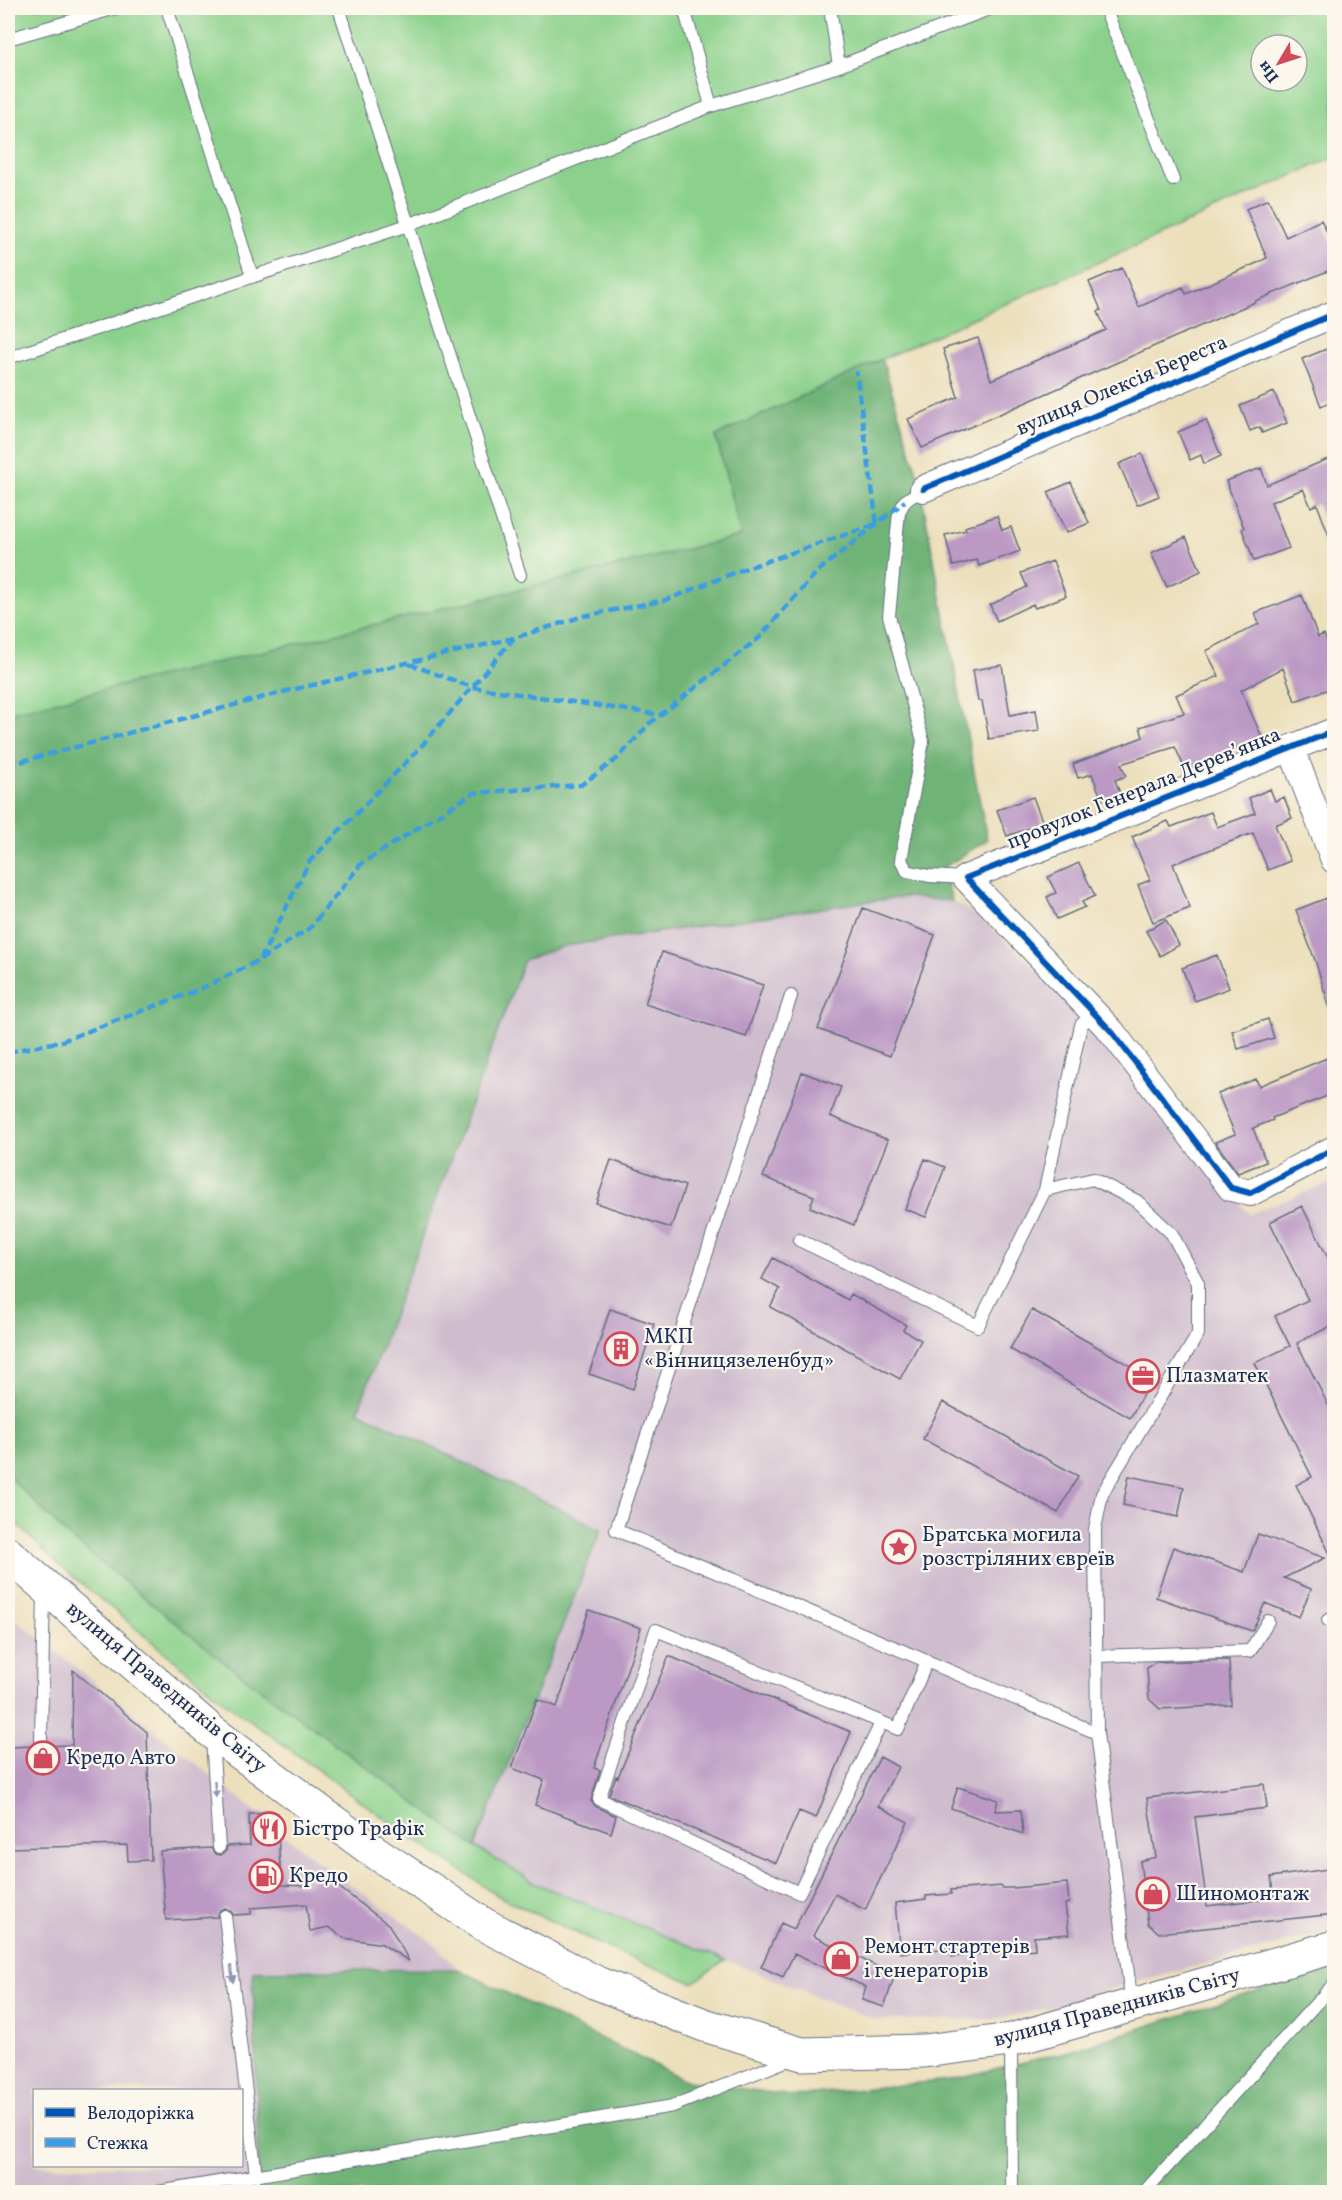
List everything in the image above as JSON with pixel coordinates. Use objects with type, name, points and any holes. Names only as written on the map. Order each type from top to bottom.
[{"type":"main road","name":"вулиця Праведників Світу","points":[[8,1554],[211,1731],[369,1848],[483,1924],[597,1983],[704,2025],[802,2054],[924,2051],[1011,2040],[1335,1947]]},
{"type":"street","name":"вулиця Олексія Береста","points":[[923,489],[1335,314]]},
{"type":"street","name":"провулок Генерала Деревʼянка","points":[[966,878],[1335,731]]},
{"type":"street","points":[[1291,748],[1335,860]]},
{"type":"street","points":[[966,878],[1112,1032],[1231,1188],[1250,1193],[1335,1149]]},
{"type":"lane","points":[[8,39],[116,8]]},
{"type":"lane","points":[[167,8],[252,276]]},
{"type":"lane","points":[[339,8],[519,575]]},
{"type":"lane","points":[[684,8],[711,106]]},
{"type":"lane","points":[[830,8],[839,66]]},
{"type":"lane","points":[[8,358],[408,225],[711,106],[839,66],[992,8]]},
{"type":"lane","points":[[1105,8],[1173,180]]},
{"type":"lane","points":[[923,489],[905,501],[898,512],[889,616],[923,741],[901,860],[907,871],[929,876],[966,878]]},
{"type":"lane","points":[[791,996],[616,1530],[1097,1732]]},
{"type":"lane","points":[[799,1240],[978,1326],[1045,1190],[1081,1025],[1094,1012]]},
{"type":"lane","points":[[1045,1190],[1093,1179],[1137,1201],[1172,1234],[1198,1282],[1198,1334],[1101,1494],[1095,1529],[1097,1732],[1132,2006]]},
{"type":"lane","points":[[41,1739],[44,1585]]},
{"type":"lane","points":[[1096,1656],[1250,1651],[1268,1621]]},
{"type":"lane","points":[[881,1723],[799,1893],[599,1799],[656,1630],[898,1729],[927,1661]]},
{"type":"lane","points":[[211,1731],[219,1847]]},
{"type":"lane","points":[[225,1916],[256,2176]]},
{"type":"lane","points":[[1144,2193],[1335,1984]]},
{"type":"lane","points":[[1011,2040],[1012,2193]]},
{"type":"lane","points":[[158,2193],[673,2106],[802,2054]]},
{"type":"shaded area","points":[[905,897],[952,901],[977,915],[1077,1007],[1249,1214],[1334,1181],[1334,1931],[1129,1983],[1048,2008],[1000,2019],[875,2020],[539,1885],[475,1847],[601,1529],[358,1412],[524,960],[564,946]]},
{"type":"shaded area","points":[[8,1613],[316,1860],[436,1945],[458,1969],[253,1971],[259,2192],[8,2192],[8,1720],[10,1717]]},
{"type":"green space","points":[[8,8],[1334,8],[1334,157],[882,359],[716,436],[742,536],[8,713]]},
{"type":"green space","points":[[882,359],[918,476],[987,840],[943,868],[952,901],[905,897],[864,902],[564,946],[524,960],[358,1411],[601,1529],[475,1847],[228,1665],[67,1535],[8,1475],[8,713],[741,536],[716,436]]},
{"type":"green space","points":[[8,1475],[67,1535],[228,1665],[475,1847],[539,1885],[725,1960],[693,1983],[617,1952],[500,1897],[388,1821],[226,1703],[58,1564],[8,1516]]},
{"type":"green space","points":[[1334,1966],[1334,2192],[259,2192],[253,1971],[458,1969],[687,2081],[793,2096],[949,2080],[1070,2051]]},
{"type":"building","points":[[1268,199],[1286,237],[1321,220],[1335,249],[1335,268],[922,448],[908,419],[958,397],[943,349],[978,338],[991,380],[1106,330],[1098,312],[1101,310],[1089,282],[1122,268],[1139,307],[1183,287],[1186,294],[1257,263],[1267,258],[1246,209]]},
{"type":"building","points":[[1329,348],[1335,362],[1335,401],[1321,406],[1302,359]]},
{"type":"building","points":[[1274,392],[1287,423],[1262,433],[1260,427],[1250,431],[1240,406]]},
{"type":"building","points":[[1206,420],[1221,456],[1204,464],[1201,455],[1190,460],[1178,432]]},
{"type":"building","points":[[1142,454],[1159,496],[1137,505],[1119,464]]},
{"type":"building","points":[[1335,456],[1335,544],[1332,544],[1317,504],[1311,507],[1303,489],[1271,502],[1289,548],[1254,561],[1226,481],[1261,468],[1267,485]]},
{"type":"building","points":[[1071,482],[1089,523],[1066,533],[1048,492]]},
{"type":"building","points":[[997,516],[1002,530],[1011,527],[1020,551],[979,566],[977,560],[953,566],[945,535],[966,530],[965,527]]},
{"type":"building","points":[[1186,537],[1201,571],[1167,587],[1151,553]]},
{"type":"building","points":[[1053,561],[1066,596],[1035,608],[1033,604],[997,621],[990,605],[1027,587],[1021,573]]},
{"type":"building","points":[[1302,595],[1318,637],[1324,634],[1335,663],[1335,687],[1295,701],[1283,668],[1241,690],[1262,737],[1186,771],[1175,747],[1121,764],[1126,776],[1115,780],[1120,793],[1102,800],[1092,774],[1078,778],[1073,764],[1143,737],[1140,727],[1184,713],[1176,695],[1219,676],[1206,651],[1259,624],[1255,613]]},
{"type":"building","points":[[1002,665],[1010,715],[1036,710],[1039,731],[989,739],[982,701],[978,701],[973,670]]},
{"type":"building","points":[[1270,789],[1275,801],[1284,797],[1292,818],[1275,825],[1290,861],[1268,870],[1253,833],[1173,864],[1190,908],[1153,922],[1138,885],[1150,880],[1132,837],[1168,821],[1171,827],[1211,812],[1217,827],[1255,813],[1249,798]]},
{"type":"building","points":[[1033,797],[1043,823],[1007,836],[997,810]]},
{"type":"building","points":[[1079,863],[1095,896],[1082,902],[1085,907],[1057,919],[1047,897],[1056,893],[1048,877]]},
{"type":"building","points":[[1327,898],[1335,919],[1335,1012],[1331,1013],[1316,963],[1296,910]]},
{"type":"building","points":[[863,908],[935,935],[890,1056],[818,1029]]},
{"type":"building","points":[[1166,920],[1179,945],[1160,956],[1146,931]]},
{"type":"building","points":[[662,952],[763,985],[746,1037],[645,1004]]},
{"type":"building","points":[[1217,955],[1229,988],[1195,1001],[1182,968]]},
{"type":"building","points":[[1268,1019],[1274,1038],[1238,1049],[1232,1031]]},
{"type":"building","points":[[1327,1058],[1335,1077],[1335,1093],[1253,1128],[1266,1162],[1238,1173],[1215,1142],[1235,1134],[1218,1094],[1256,1079],[1259,1086]]},
{"type":"building","points":[[802,1072],[841,1087],[830,1116],[888,1140],[854,1225],[810,1207],[814,1196],[763,1177]]},
{"type":"building","points":[[925,1159],[945,1167],[926,1217],[905,1209]]},
{"type":"building","points":[[611,1160],[685,1186],[671,1228],[596,1203]]},
{"type":"building","points":[[1302,1206],[1335,1272],[1335,1324],[1297,1343],[1335,1419],[1335,1564],[1296,1485],[1312,1477],[1255,1363],[1290,1346],[1275,1316],[1308,1300],[1270,1222]]},
{"type":"building","points":[[773,1258],[848,1300],[851,1294],[906,1325],[903,1330],[921,1340],[900,1379],[770,1307],[780,1289],[762,1279]]},
{"type":"building","name":"МКП «Вінницязеленбуд»","points":[[610,1309],[654,1324],[633,1389],[589,1374]]},
{"type":"building","points":[[1032,1310],[1152,1378],[1130,1418],[1010,1349]]},
{"type":"building","points":[[943,1402],[1078,1476],[1058,1513],[923,1439]]},
{"type":"building","points":[[1129,1476],[1184,1487],[1178,1517],[1123,1505]]},
{"type":"building","points":[[1258,1534],[1325,1558],[1284,1578],[1311,1589],[1299,1617],[1265,1603],[1252,1631],[1156,1597],[1173,1547],[1244,1572]]},
{"type":"building","points":[[589,1610],[641,1628],[594,1768],[600,1770],[591,1801],[595,1806],[616,1816],[611,1833],[535,1805],[544,1780],[512,1768],[537,1699],[557,1707]]},
{"type":"building","points":[[669,1656],[851,1732],[816,1818],[799,1811],[776,1863],[609,1795]]},
{"type":"building","points":[[1229,1660],[1231,1705],[1160,1709],[1149,1699],[1147,1668],[1155,1662]]},
{"type":"building","points":[[73,1670],[147,1732],[151,1860],[128,1861],[127,1845],[8,1848],[8,1747],[72,1745]]},
{"type":"building","points":[[880,1757],[898,1767],[878,1806],[908,1822],[865,1910],[835,1894],[813,1936],[895,1975],[884,2007],[862,2000],[866,1987],[794,1954],[783,1977],[761,1967],[781,1923],[794,1929]]},
{"type":"building","points":[[1264,1784],[1267,1808],[1195,1817],[1207,1906],[1274,1898],[1271,1877],[1335,1868],[1335,1914],[1159,1933],[1148,1924],[1140,1861],[1156,1857],[1147,1798]]},
{"type":"building","points":[[958,1787],[998,1800],[995,1811],[1021,1810],[1023,1834],[951,1808]]},
{"type":"building","points":[[277,1813],[281,1885],[308,1886],[315,1877],[325,1883],[332,1882],[389,1925],[409,1961],[382,1944],[344,1938],[329,1927],[310,1931],[306,1904],[251,1908],[251,1914],[233,1915],[225,1908],[220,1910],[217,1917],[166,1920],[160,1851],[211,1848],[215,1854],[220,1855],[226,1851],[227,1846],[250,1845],[249,1814]]},
{"type":"building","points":[[1067,1883],[1069,1903],[1065,1904],[1069,1934],[1034,1937],[1035,1949],[952,1957],[951,1948],[900,1953],[895,1903],[926,1899],[926,1896],[951,1894],[951,1890]]},
{"type":"marked path","points":[[8,765],[287,691],[514,638],[584,616],[666,600],[744,569],[877,524],[856,371]]},
{"type":"marked path","points":[[8,1052],[62,1041],[200,989],[260,960],[310,928],[361,864],[473,793],[581,785],[618,758],[650,723],[759,638],[817,572],[905,501]]},
{"type":"marked path","points":[[260,960],[309,862],[418,750],[514,638]]},
{"type":"marked path","points":[[409,664],[472,687],[661,715]]},
{"type":"cycle path","points":[[923,489],[1334,314]]},
{"type":"cycle path","points":[[1334,731],[966,878],[1112,1032],[1231,1188],[1250,1193],[1334,1149]]},
{"type":"place","name":"МКП «Вінницязеленбуд»","points":[[621,1349]]},
{"type":"place","name":"Плазматек","points":[[1143,1376]]},
{"type":"place","name":"Братська могила розстріляних євреїв","points":[[899,1547]]},
{"type":"place","name":"Кредо Авто","points":[[43,1758]]},
{"type":"place","name":"Бістро Трафік","points":[[269,1829]]},
{"type":"place","name":"Кредо","points":[[266,1876]]},
{"type":"place","name":"Шиномонтаж","points":[[1153,1894]]},
{"type":"place","name":"Ремонт стартерів і генераторів","points":[[841,1959]]}]
